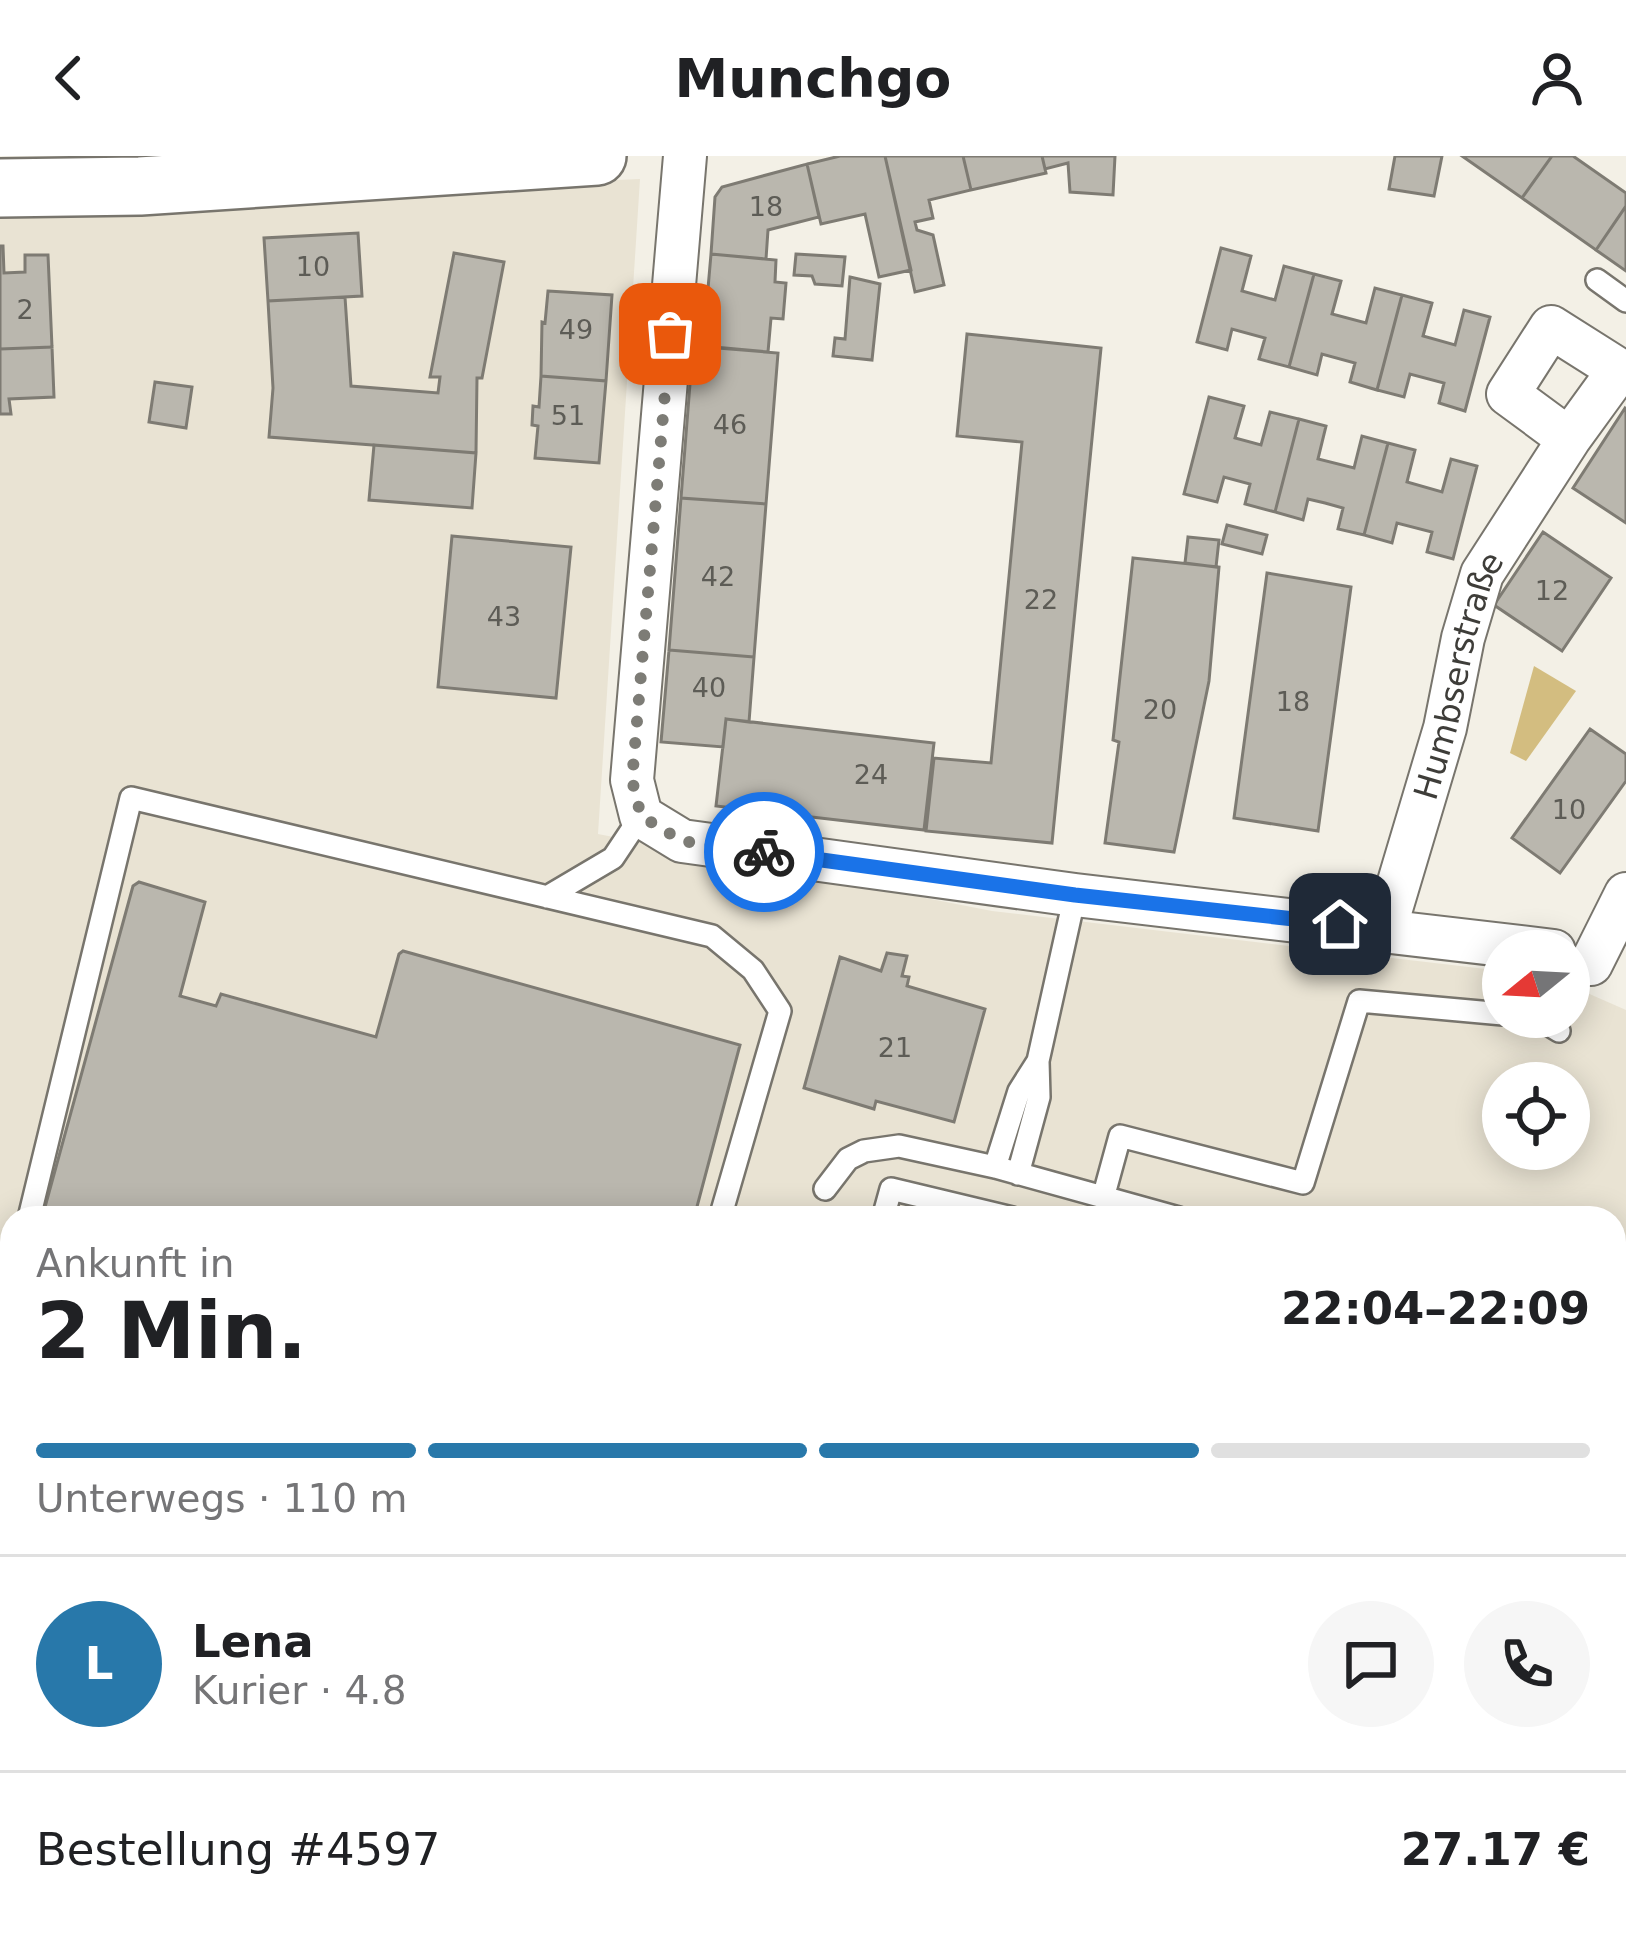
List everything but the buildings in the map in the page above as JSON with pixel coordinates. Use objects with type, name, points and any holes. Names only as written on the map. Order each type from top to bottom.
[{"type":"main road","points":[[0,188],[141,171],[454,169],[598,156]]},
{"type":"street","points":[[685,156],[632,780],[641,816],[682,841],[1482,945]]},
{"type":"street","name":"Humbserstraße","points":[[1385,929],[1445,728],[1482,574],[1569,439]]},
{"type":"street","points":[[1590,954],[1626,893]]},
{"type":"lane","points":[[1597,280],[1626,302]]},
{"type":"lane","points":[[31,1206],[131,798],[712,936],[753,970],[780,1011],[724,1206]]},
{"type":"lane","points":[[548,898],[613,858],[641,816]]},
{"type":"lane","points":[[1018,1174],[1039,1096],[1039,1061],[1075,895]]},
{"type":"lane","points":[[1102,1198],[1120,1136],[1303,1183],[1359,1001],[1482,1012]]},
{"type":"lane","points":[[995,1168],[1019,1090],[1039,1061]]},
{"type":"lane","points":[[826,1189],[848,1159],[899,1146],[1132,1206]]},
{"type":"lane","points":[[886,1206],[890,1190],[960,1206]]},
{"type":"shaded area","points":[[640,179],[598,834],[992,911],[1482,969],[1482,1038],[1590,1038],[1590,994],[1626,1010],[1626,1206],[0,1206],[0,207]]},
{"type":"shaded area","points":[[1534,666],[1576,691],[1526,761],[1510,753]]},
{"type":"way so far","points":[[670,334],[632,780],[641,816],[682,841],[764,852]]},
{"type":"route","points":[[764,852],[1075,895],[1340,924]]}]
